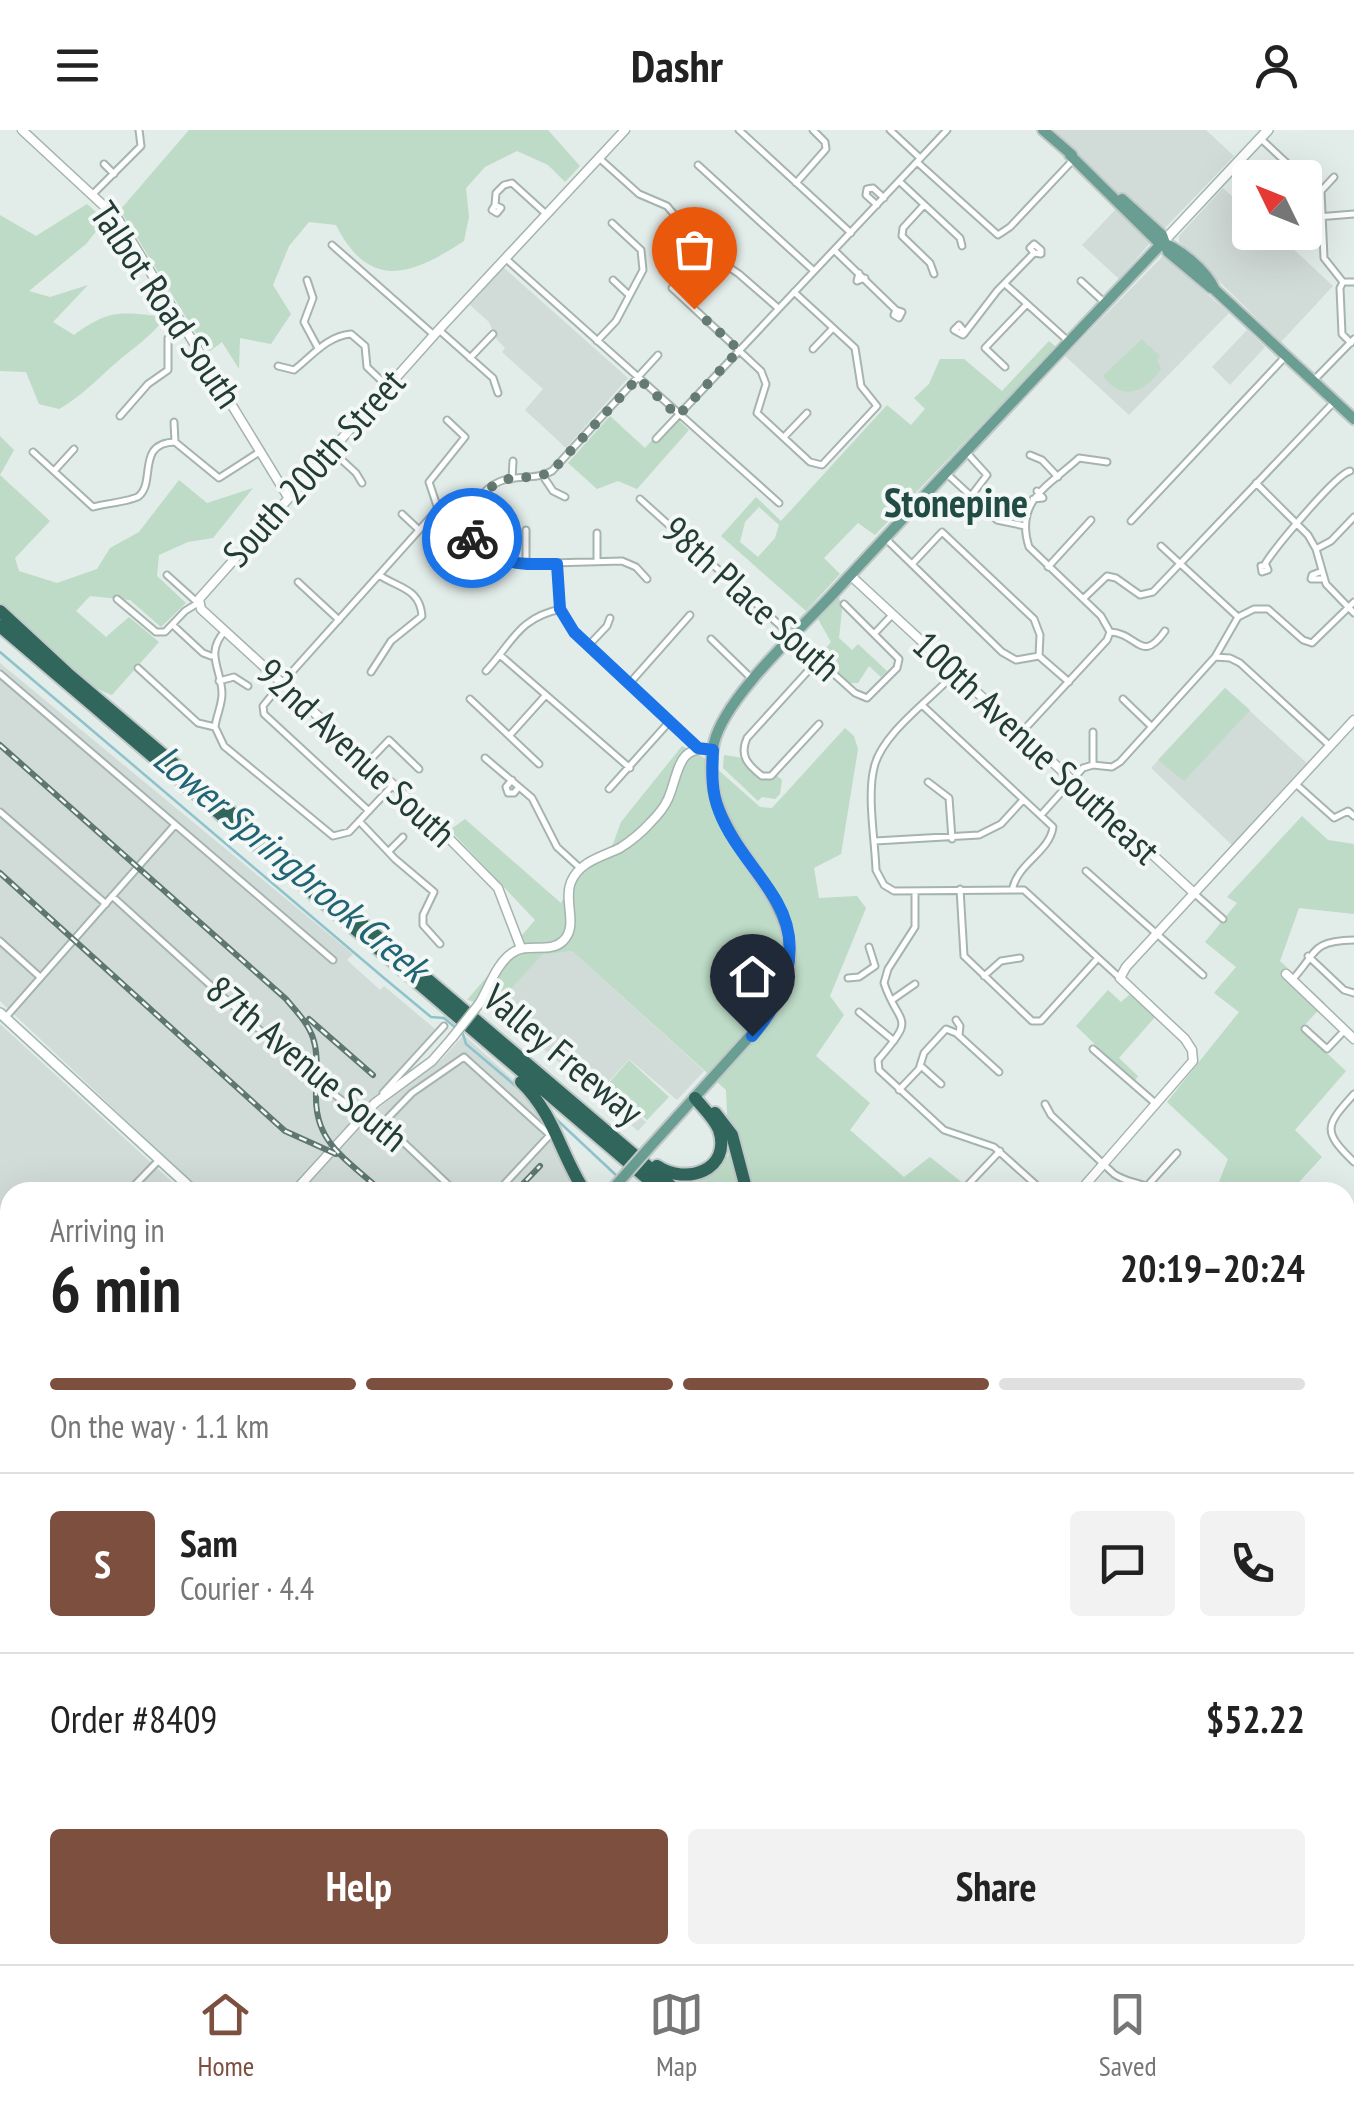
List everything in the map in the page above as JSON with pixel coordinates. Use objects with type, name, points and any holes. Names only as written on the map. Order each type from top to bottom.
[{"type":"highway","name":"Valley Freeway","points":[[0,613],[666,1182]]},
{"type":"highway","name":"Valley Freeway","points":[[0,626],[651,1182]]},
{"type":"highway","points":[[474,1033],[537,1098],[579,1182]]},
{"type":"highway","points":[[576,1104],[664,1170],[684,1177],[707,1169],[720,1144],[717,1126],[695,1098]]},
{"type":"highway","points":[[695,1098],[729,1129],[744,1182]]},
{"type":"main road","points":[[1043,130],[1141,215],[1162,236],[1176,259],[1354,419]]},
{"type":"main road","points":[[619,1182],[773,1009],[786,981],[789,953],[780,908],[718,810],[712,780],[713,750],[725,717],[792,637],[1264,134]]},
{"type":"main road","points":[[2,1015],[184,1182]]},
{"type":"street","name":"Talbot Road South","points":[[22,130],[94,193],[128,232],[288,497]]},
{"type":"street","points":[[94,193],[141,146],[139,130]]},
{"type":"street","name":"South 200th Street","points":[[116,599],[160,633],[198,603],[288,497],[625,130]]},
{"type":"street","points":[[739,130],[851,233]]},
{"type":"street","points":[[796,183],[824,153],[826,145],[814,130]]},
{"type":"street","points":[[890,130],[998,235],[1010,227],[1072,157]]},
{"type":"street","points":[[934,130],[941,136]]},
{"type":"street","points":[[656,440],[947,130]]},
{"type":"street","points":[[1264,134],[1285,160]]},
{"type":"street","points":[[599,158],[638,194],[668,206],[704,250],[778,308]]},
{"type":"street","points":[[104,164],[114,174]]},
{"type":"street","points":[[698,165],[814,272]]},
{"type":"street","points":[[1334,177],[1322,191],[1324,258],[1343,282]]},
{"type":"street","points":[[899,182],[960,238],[962,246]]},
{"type":"street","points":[[495,204],[496,193],[512,183],[546,214]]},
{"type":"street","points":[[877,205],[866,195],[867,190],[873,188],[884,198]]},
{"type":"street","points":[[924,206],[902,233],[934,274]]},
{"type":"street","points":[[1323,215],[1354,214]]},
{"type":"street","points":[[597,341],[616,321],[641,280],[644,261],[641,250],[612,223]]},
{"type":"street","points":[[332,245],[493,378],[498,393]]},
{"type":"street","points":[[834,250],[896,310]]},
{"type":"street","points":[[964,334],[1034,252]]},
{"type":"street","points":[[504,258],[778,503]]},
{"type":"street","points":[[308,280],[313,298],[304,322],[318,348]]},
{"type":"street","points":[[613,280],[629,295]]},
{"type":"street","points":[[1081,281],[1105,304]]},
{"type":"street","points":[[1343,282],[1354,282]]},
{"type":"street","points":[[1314,381],[1352,341],[1342,334],[1343,282]]},
{"type":"street","points":[[1004,283],[1069,342]]},
{"type":"street","points":[[672,288],[764,376],[766,389],[757,412],[818,466],[827,462],[877,406],[859,381],[854,348],[794,292]]},
{"type":"street","points":[[1005,367],[985,348],[1027,304]]},
{"type":"street","points":[[120,416],[148,384],[168,370],[168,338],[181,322]]},
{"type":"street","points":[[812,349],[832,328]]},
{"type":"street","points":[[470,358],[493,334]]},
{"type":"street","points":[[278,366],[294,370],[318,348],[341,335],[354,336],[364,346],[367,366],[388,387]]},
{"type":"street","points":[[457,524],[491,486],[552,471],[658,355]]},
{"type":"street","points":[[1130,521],[1286,356]]},
{"type":"street","points":[[1083,599],[1107,576],[1137,594],[1148,595],[1334,401]]},
{"type":"street","points":[[784,438],[807,413]]},
{"type":"street","points":[[447,420],[465,438],[429,482],[438,508],[494,557],[526,564],[627,562],[640,569],[647,579]]},
{"type":"street","points":[[174,422],[174,442]]},
{"type":"street","points":[[32,452],[93,507],[138,497],[144,489],[151,455],[161,444],[174,442],[219,478],[262,451]]},
{"type":"street","points":[[54,471],[74,449]]},
{"type":"street","points":[[331,450],[362,482]]},
{"type":"street","points":[[966,452],[987,475],[971,496]]},
{"type":"street","points":[[1030,455],[1042,460],[1058,477]]},
{"type":"street","points":[[1020,734],[1107,640],[1110,632],[1106,622],[1028,547],[1025,526],[1033,499],[1082,457],[1108,462]]},
{"type":"street","points":[[512,478],[513,461]]},
{"type":"street","points":[[1265,564],[1340,474],[1350,471]]},
{"type":"street","points":[[946,473],[998,520],[1025,526]]},
{"type":"street","points":[[543,476],[552,491],[565,498]]},
{"type":"street","points":[[1256,483],[1299,524],[1316,549],[1322,576],[1351,611]]},
{"type":"street","name":"98th Place South","points":[[640,498],[862,698],[869,697],[889,676],[899,659],[874,634]]},
{"type":"street","points":[[368,811],[264,714],[262,706],[438,508]]},
{"type":"street","points":[[402,514],[418,529]]},
{"type":"street","points":[[1316,549],[1338,535],[1354,518]]},
{"type":"street","points":[[1048,567],[1091,520]]},
{"type":"street","points":[[526,530],[526,564]]},
{"type":"street","points":[[913,563],[942,532],[1034,619],[1040,635],[1039,656]]},
{"type":"street","points":[[597,533],[597,560]]},
{"type":"street","points":[[884,538],[1002,652],[1016,660],[1039,656]]},
{"type":"street","points":[[1161,546],[1238,617]]},
{"type":"street","points":[[557,564],[560,609],[574,632],[698,748]]},
{"type":"street","name":"92nd Avenue South","points":[[167,575],[279,687],[393,784],[498,888],[521,948]]},
{"type":"street","points":[[372,672],[391,640],[417,623],[422,612],[416,597],[402,585],[378,575]]},
{"type":"street","name":"100th Avenue Southeast","points":[[850,575],[1224,918]]},
{"type":"street","points":[[298,582],[339,620]]},
{"type":"street","points":[[1041,815],[1083,768],[1112,768],[1216,657],[1238,617],[1262,608],[1273,612],[1303,640],[1312,643],[1351,611],[1354,602]]},
{"type":"street","points":[[844,604],[874,634],[892,615]]},
{"type":"street","points":[[486,671],[530,619],[560,609]]},
{"type":"street","points":[[629,684],[690,615]]},
{"type":"street","points":[[588,646],[608,626],[610,618]]},
{"type":"street","points":[[175,628],[202,653],[212,656]]},
{"type":"street","points":[[225,631],[212,656],[222,699],[215,727],[224,746],[326,832],[337,837],[349,832],[393,784]]},
{"type":"street","points":[[1110,632],[1122,632],[1140,646],[1148,647],[1156,644],[1165,631]]},
{"type":"street","points":[[711,639],[754,680]]},
{"type":"street","points":[[500,655],[630,768]]},
{"type":"street","points":[[1039,656],[1068,682]]},
{"type":"street","points":[[1216,657],[1240,663],[1330,746]]},
{"type":"street","points":[[818,660],[748,738],[744,751],[748,764],[767,777],[819,724]]},
{"type":"street","points":[[138,668],[198,724],[215,727]]},
{"type":"street","points":[[0,674],[333,960]]},
{"type":"street","points":[[954,674],[877,758],[872,776],[880,879],[894,891],[1013,887],[1028,893],[1186,1040],[1193,1056],[1190,1067],[1088,1182]]},
{"type":"street","points":[[219,681],[234,677],[248,686]]},
{"type":"street","points":[[509,736],[545,696]]},
{"type":"street","points":[[1124,699],[1152,726]]},
{"type":"street","points":[[470,700],[539,764]]},
{"type":"street","points":[[922,705],[1054,830],[1016,875],[1013,887]]},
{"type":"street","points":[[1122,980],[1138,953],[1354,720]]},
{"type":"street","points":[[609,790],[670,721]]},
{"type":"street","points":[[1092,765],[1093,732]]},
{"type":"street","points":[[368,762],[389,740],[419,769]]},
{"type":"street","points":[[375,1103],[432,1061],[479,1004],[504,961],[521,948],[555,946],[567,936],[571,924],[568,889],[580,868],[622,846],[651,822],[667,801],[680,764],[691,751],[713,750]]},
{"type":"street","points":[[486,758],[534,800],[559,850],[580,868]]},
{"type":"street","points":[[512,780],[506,788],[508,793],[520,787]]},
{"type":"street","points":[[928,782],[949,798],[952,839]]},
{"type":"street","points":[[1294,782],[1330,816],[1341,817],[1354,804]]},
{"type":"street","points":[[875,841],[972,837],[994,829],[1024,800]]},
{"type":"street","points":[[1348,811],[1354,816]]},
{"type":"street","points":[[0,812],[106,904]]},
{"type":"street","points":[[359,822],[432,890],[434,896],[423,915],[423,925],[440,944]]},
{"type":"street","points":[[2,1015],[174,826]]},
{"type":"street","points":[[389,852],[403,837]]},
{"type":"street","points":[[1086,871],[1203,975]]},
{"type":"street","points":[[960,889],[963,952],[1032,1021],[1038,1022],[1098,958]]},
{"type":"street","points":[[915,891],[915,927],[888,969],[884,983],[902,1021],[894,1042],[877,1066],[944,1130],[1000,1152],[1033,1182]]},
{"type":"street","name":"87th Avenue South","points":[[112,896],[316,1081],[364,1115],[383,1123],[445,1182]]},
{"type":"street","points":[[1354,940],[1328,941],[1289,977],[1354,1038]]},
{"type":"street","points":[[0,941],[40,977]]},
{"type":"street","points":[[869,947],[875,966]]},
{"type":"street","points":[[1308,956],[1344,990],[1354,993]]},
{"type":"street","points":[[984,976],[1001,960],[1020,958]]},
{"type":"street","points":[[848,978],[859,977],[875,966],[888,969]]},
{"type":"street","points":[[892,1000],[914,984]]},
{"type":"street","points":[[859,1012],[894,1042]]},
{"type":"street","points":[[899,1090],[921,1066],[924,1052],[949,1022],[956,1020],[960,1026],[957,1034]]},
{"type":"street","points":[[304,1182],[444,1026]]},
{"type":"street","points":[[1305,1029],[1326,1049],[1345,1030]]},
{"type":"street","points":[[946,1030],[957,1034],[998,1072]]},
{"type":"street","points":[[1093,1049],[1158,1105]]},
{"type":"street","points":[[383,1123],[412,1093],[464,1058],[554,1134],[507,1182]]},
{"type":"street","points":[[921,1066],[942,1084]]},
{"type":"street","points":[[1354,1094],[1332,1118],[1330,1132],[1354,1162]]},
{"type":"street","points":[[1045,1104],[1051,1115],[1104,1165],[1121,1179],[1134,1182]]},
{"type":"street","points":[[972,1182],[1000,1152]]},
{"type":"street","points":[[1151,1182],[1177,1153]]},
{"type":"street","points":[[138,1182],[159,1160]]},
{"type":"shaded area","points":[[1043,130],[1206,130],[1234,156],[1162,231],[1120,201]]},
{"type":"shaded area","points":[[1223,188],[1232,196],[1232,250],[1294,250],[1333,286],[1281,342],[1179,242],[1179,236]]},
{"type":"shaded area","points":[[1116,209],[1150,243],[1119,279],[1082,245]]},
{"type":"shaded area","points":[[1163,256],[1229,313],[1129,415],[1065,356]]},
{"type":"shaded area","points":[[503,267],[628,378],[566,448],[525,410],[543,389],[502,352],[505,348],[489,322],[470,305]]},
{"type":"shaded area","points":[[1247,330],[1265,347],[1230,385],[1212,367]]},
{"type":"shaded area","points":[[0,663],[353,954],[347,960],[380,990],[384,986],[435,1029],[300,1182],[191,1182],[0,1001]]},
{"type":"shaded area","points":[[1225,688],[1310,766],[1234,847],[1151,768]]},
{"type":"shaded area","points":[[572,951],[704,1071],[677,1100],[629,1059],[605,1086],[646,1122],[638,1131],[495,1007],[542,955]]},
{"type":"shaded area","points":[[0,1024],[172,1182],[0,1182]]},
{"type":"shaded area","points":[[464,1035],[536,1101],[575,1182],[310,1182],[376,1110],[441,1060]]},
{"type":"green space","points":[[189,130],[548,130],[580,166],[565,182],[548,165],[517,151],[485,167],[466,188],[469,217],[464,241],[410,269],[378,268],[363,261],[336,225],[309,222],[289,246],[273,285],[291,314],[271,344],[240,338],[239,369],[222,342],[210,351],[205,348],[120,210]]},
{"type":"green space","points":[[87,204],[105,220],[86,244],[29,291],[50,297],[88,285],[53,322],[74,335],[97,320],[117,314],[166,317],[59,409],[39,404],[26,372],[0,371],[0,215],[36,236]]},
{"type":"green space","points":[[1142,339],[1147,344],[1145,348],[1148,345],[1154,350],[1151,354],[1155,351],[1160,356],[1157,360],[1161,369],[1140,389],[1125,392],[1103,376]]},
{"type":"green space","points":[[1049,341],[1056,347],[875,535],[858,523],[824,558],[840,574],[806,611],[721,536],[756,497],[781,521],[887,405],[911,425],[925,409],[914,398],[929,384],[940,359],[964,359],[1002,391]],"holes":[[[759,507],[779,525],[775,538],[758,557],[740,542],[745,522]]]},
{"type":"green space","points":[[610,416],[645,448],[674,416],[689,430],[637,489],[618,481],[597,489],[568,463]]},
{"type":"green space","points":[[0,436],[14,450],[0,475]]},
{"type":"green space","points":[[0,475],[50,521],[15,558],[19,571],[57,583],[97,569],[110,548],[139,532],[179,480],[207,503],[253,488],[213,538],[188,542],[159,555],[157,576],[186,603],[161,627],[130,600],[90,596],[76,611],[106,637],[129,617],[159,642],[112,695],[69,668],[0,602]]},
{"type":"green space","points":[[839,597],[839,638],[852,650],[858,644],[887,671],[881,677],[869,666],[858,683],[850,683],[820,655],[831,642],[818,619]]},
{"type":"green space","points":[[1225,688],[1250,710],[1184,781],[1158,760]]},
{"type":"green space","points":[[845,728],[854,736],[858,749],[841,854],[814,868],[819,898],[857,896],[866,908],[830,996],[844,1015],[816,1056],[870,1103],[850,1130],[904,1177],[930,1157],[961,1182],[697,1182],[729,1155],[726,1090],[572,951],[542,955],[495,1007],[467,1000],[535,920],[450,830],[465,819],[561,903],[580,868],[610,852],[621,822],[682,746],[706,759],[760,807],[772,808]]},
{"type":"green space","points":[[724,755],[743,758],[765,780],[776,775],[782,780],[780,794],[775,799],[762,797],[758,801],[723,768]]},
{"type":"green space","points":[[1302,816],[1328,840],[1354,844],[1354,914],[1299,908],[1280,961],[1325,1003],[1301,1029],[1346,1071],[1295,1130],[1322,1157],[1299,1182],[1219,1182],[1228,1159],[1167,1102],[1239,1012],[1214,993],[1236,967],[1205,942],[1237,903],[1227,897]]},
{"type":"green space","points":[[1108,990],[1121,1002],[1130,994],[1155,1017],[1119,1058],[1138,1076],[1134,1082],[1076,1026]]},
{"type":"green space","points":[[629,1060],[669,1097],[647,1120],[608,1084]]},
{"type":"waterway","name":"Lower Springbrook Creek","points":[[0,652],[431,1017],[444,1018],[463,1034],[466,1044],[518,1088]]},
{"type":"waterway","name":"Lower Springbrook Creek","points":[[555,1118],[618,1177]]},
{"type":"railway","points":[[0,745],[294,1008],[305,1022],[316,1049],[317,1108],[323,1131],[342,1156],[371,1182]]},
{"type":"railway","points":[[0,873],[285,1131],[336,1154]]},
{"type":"railway","points":[[309,1019],[373,1075]]},
{"type":"railway","points":[[525,1182],[540,1166]]},
{"type":"way so far","points":[[472,538],[457,524],[486,491],[506,479],[542,476],[552,471],[638,378],[678,416],[739,350],[694,309]]},
{"type":"district","name":"Stonepine","points":[[956,503]]},
{"type":"route","points":[[472,538],[501,561],[557,564],[560,609],[574,632],[698,748],[713,750],[712,780],[718,810],[777,902],[788,936],[789,961],[783,991],[752,1036]]}]
